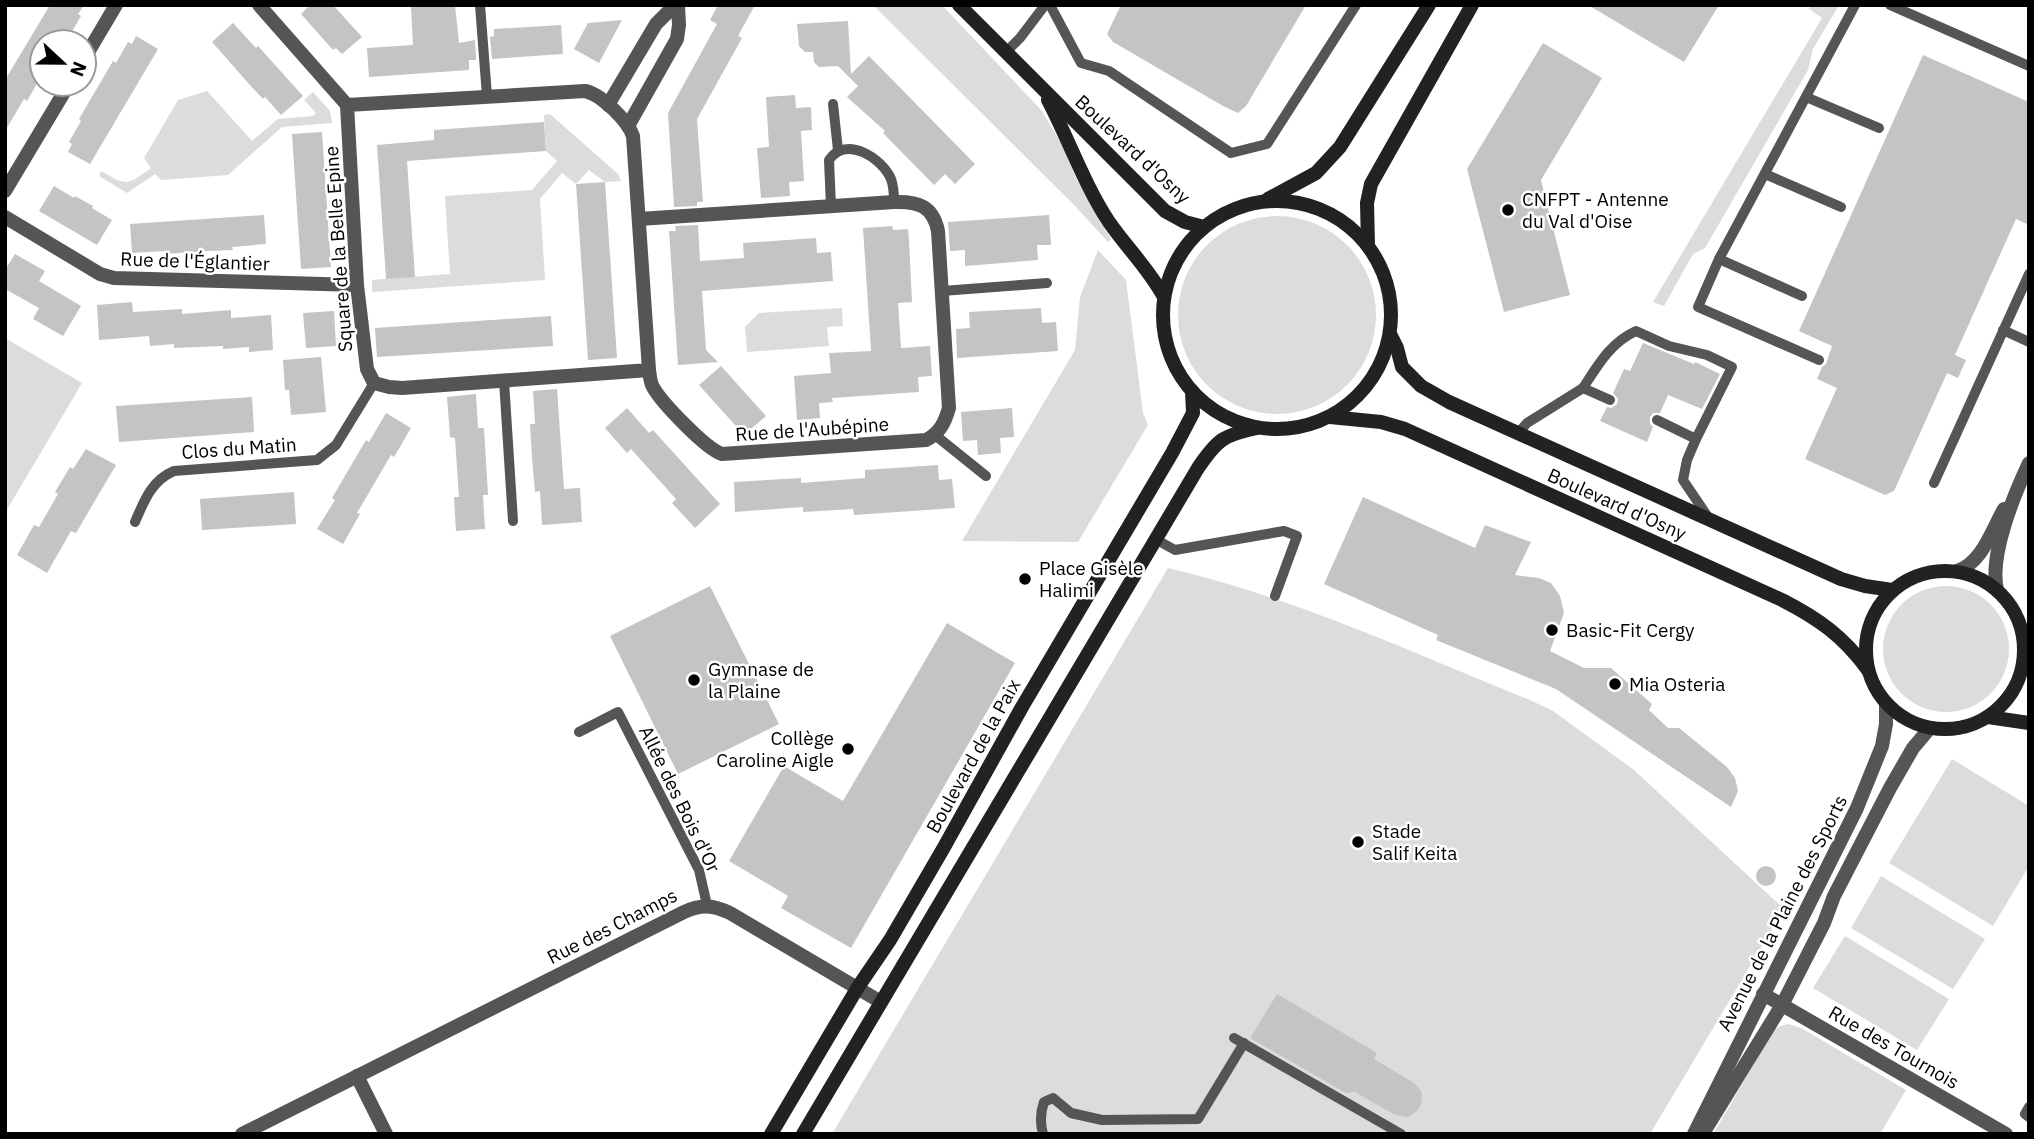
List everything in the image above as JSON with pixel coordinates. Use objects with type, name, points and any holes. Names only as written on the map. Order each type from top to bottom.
[{"type":"main road","points":[[1265,201],[1316,173],[1340,147],[1429,5]]},
{"type":"main road","points":[[1368,245],[1367,203],[1371,184],[1472,5]]},
{"type":"main road","name":"Boulevard d'Osny","points":[[964,7],[1165,211],[1185,222],[1204,227]]},
{"type":"main road","name":"Boulevard d'Osny","points":[[1042,89],[1095,199],[1149,272],[1164,297]]},
{"type":"main road","points":[[803,1134],[1213,446],[1229,435],[1256,428],[1298,428],[1328,417],[1342,410],[1364,389],[1381,363],[1392,320],[1389,291],[1380,264],[1368,245],[1346,223],[1325,211],[1302,203],[1265,201],[1233,209],[1204,227],[1178,258],[1164,297],[1163,326],[1175,368],[1192,391],[1207,405],[1225,417],[1256,428]]},
{"type":"main road","name":"Boulevard d'Osny","points":[[1390,334],[1402,367],[1421,386],[1448,402],[1841,579],[1892,590]]},
{"type":"main road","name":"Boulevard de la Paix","points":[[771,1134],[858,987],[890,940],[1022,707],[1172,453],[1193,413],[1192,391]]},
{"type":"main road","name":"Boulevard d'Osny","points":[[1328,417],[1381,422],[1405,429],[1772,596],[1807,613],[1830,629],[1853,650],[1868,670]]},
{"type":"main road","points":[[1943,570],[1976,576],[1997,590],[2017,616],[2026,652],[2012,692],[1998,709],[1961,728],[1941,729],[1906,719],[1886,704],[1878,694],[1868,670],[1865,645],[1876,610],[1892,590],[1910,578],[1943,570]]},
{"type":"main road","points":[[1987,717],[2029,723]]},
{"type":"street","points":[[98,36],[117,5]]},
{"type":"street","points":[[259,5],[347,106],[585,91],[592,92],[608,106],[628,126],[634,139],[649,370],[402,388],[374,383]]},
{"type":"street","points":[[608,106],[656,24],[676,5]]},
{"type":"street","points":[[628,126],[677,39],[679,25],[676,5]]},
{"type":"street","points":[[5,191],[61,98]]},
{"type":"street","name":"Square de la Belle Epine","points":[[347,106],[357,285],[366,369],[374,383]]},
{"type":"street","points":[[639,219],[894,201],[915,203],[926,208],[934,217],[938,231],[949,408],[943,425],[935,435]]},
{"type":"street","name":"Rue de l'Églantier","points":[[5,217],[100,274],[114,278],[357,285]]},
{"type":"street","name":"Rue de l'Aubépine","points":[[649,370],[651,384],[663,400],[702,441],[722,454],[926,440],[935,435]]},
{"type":"street","points":[[1997,590],[1997,556],[2010,511],[2029,463]]},
{"type":"street","points":[[1957,571],[1977,557],[2021,481]]},
{"type":"street","name":"Avenue de la Plaine des Sports","points":[[1694,1134],[1874,771],[1884,738],[1886,704]]},
{"type":"street","name":"Avenue de la Plaine des Sports","points":[[1702,1134],[1782,1005],[1824,923],[1833,896],[1890,788],[1913,748],[1930,728]]},
{"type":"street","name":"Rue des Champs","points":[[242,1134],[692,908],[707,905],[721,908],[881,1002]]},
{"type":"street","name":"Rue des Tournois","points":[[1763,994],[2006,1134]]},
{"type":"street","points":[[357,1076],[386,1134]]},
{"type":"lane","points":[[481,5],[487,96]]},
{"type":"lane","points":[[1006,52],[1048,5],[1081,63],[1109,71],[1231,153],[1267,145],[1356,5]]},
{"type":"lane","points":[[1819,360],[1698,307],[1719,259],[1856,5]]},
{"type":"lane","points":[[1890,5],[2029,66]]},
{"type":"lane","points":[[1806,97],[1879,128]]},
{"type":"lane","points":[[833,104],[838,150]]},
{"type":"lane","points":[[831,206],[828,163],[838,150],[849,149],[860,151],[876,160],[890,178],[894,201]]},
{"type":"lane","points":[[1765,174],[1841,207]]},
{"type":"lane","points":[[1719,259],[1802,296]]},
{"type":"lane","points":[[1934,483],[2029,274]]},
{"type":"lane","points":[[942,291],[1047,282]]},
{"type":"lane","points":[[2003,330],[2029,342]]},
{"type":"lane","points":[[1519,432],[1527,423],[1583,388],[1602,357],[1623,337],[1636,331],[1669,346],[1707,355],[1732,367],[1696,439],[1687,460],[1683,480],[1710,520]]},
{"type":"lane","points":[[504,381],[513,521]]},
{"type":"lane","name":"Clos du Matin","points":[[135,522],[154,486],[164,475],[174,471],[317,460],[336,445],[374,383]]},
{"type":"lane","points":[[1583,388],[1610,400]]},
{"type":"lane","points":[[1657,420],[1696,439]]},
{"type":"lane","points":[[935,435],[986,477]]},
{"type":"lane","points":[[1157,540],[1175,550],[1284,531],[1297,536],[1275,596]]},
{"type":"lane","name":"Allée des Bois d'Or","points":[[579,732],[618,712],[699,870],[707,905]]},
{"type":"lane","points":[[1044,1134],[1041,1110],[1044,1102],[1053,1098],[1071,1113],[1102,1121],[1198,1119],[1239,1040],[1401,1134]]},
{"type":"lane","points":[[2029,1107],[2025,1114],[2029,1116]]},
{"type":"shaded area","points":[[873,5],[942,5],[1042,111],[1111,239],[1108,242]]},
{"type":"shaded area","points":[[1811,5],[1839,5],[1813,49],[1808,70],[1705,248],[1693,254],[1664,306],[1653,302],[1822,18],[1809,9]]},
{"type":"shaded area","points":[[207,91],[252,141],[278,119],[313,116],[316,113],[304,100],[313,92],[330,111],[332,123],[282,127],[228,175],[161,180],[155,174],[127,193],[99,176],[101,171],[127,182],[151,168],[144,158],[178,100]]},
{"type":"shaded area","points":[[550,114],[618,174],[621,181],[605,182],[589,170],[576,184],[562,173],[540,199],[545,280],[372,292],[372,280],[450,274],[445,196],[532,190],[557,161],[546,151],[544,115]]},
{"type":"shaded area","points":[[1277,216],[1315,224],[1347,245],[1368,277],[1376,315],[1368,353],[1347,385],[1315,406],[1277,414],[1239,406],[1207,385],[1186,353],[1178,315],[1186,277],[1207,245],[1239,224]]},
{"type":"shaded area","points":[[1098,250],[1126,280],[1143,413],[1148,425],[1078,542],[962,541],[1075,350],[1080,297]]},
{"type":"shaded area","points":[[842,308],[843,326],[827,327],[829,346],[747,352],[745,327],[759,313]]},
{"type":"shaded area","points":[[5,338],[82,383],[5,513]]},
{"type":"shaded area","name":"Stade Salif Keita","points":[[1168,568],[1261,594],[1306,610],[1553,711],[1634,770],[1784,909],[1650,1134],[832,1134]]},
{"type":"shaded area","points":[[1946,586],[1970,591],[1991,604],[2004,625],[2009,649],[2004,673],[1991,694],[1970,707],[1946,712],[1922,707],[1901,694],[1888,673],[1883,649],[1888,625],[1901,604],[1922,591]]},
{"type":"shaded area","points":[[1952,759],[2029,806],[2029,866],[1993,926],[1889,863]]},
{"type":"shaded area","points":[[1881,876],[1985,939],[1953,989],[1851,928]]},
{"type":"shaded area","points":[[1845,936],[1949,999],[1917,1050],[1813,988]]},
{"type":"shaded area","points":[[1789,1024],[1803,1029],[1906,1090],[1880,1134],[1713,1134],[1774,1030]]},
{"type":"building","points":[[50,5],[84,5],[74,28],[36,28]]},
{"type":"building","points":[[310,5],[333,5],[362,37],[342,54],[336,48],[333,50],[301,14]]},
{"type":"building","points":[[414,5],[455,5],[459,43],[475,40],[476,60],[469,60],[469,70],[369,77],[367,48],[413,45],[411,7],[415,7]]},
{"type":"building","points":[[718,5],[755,5],[738,36],[742,38],[697,119],[703,202],[697,202],[697,206],[674,207],[668,113],[717,24],[710,20]]},
{"type":"building","points":[[1121,5],[1306,5],[1246,106],[1238,113],[1113,42],[1107,34]]},
{"type":"building","points":[[1588,5],[1719,5],[1684,62]]},
{"type":"building","points":[[622,20],[599,63],[574,49],[588,23]]},
{"type":"building","points":[[848,21],[851,74],[869,56],[975,164],[955,184],[945,174],[934,185],[883,133],[885,131],[847,97],[858,86],[838,66],[819,67],[814,62],[813,52],[805,52],[799,46],[797,24]]},
{"type":"building","points":[[233,23],[256,48],[258,46],[303,96],[281,115],[212,42]]},
{"type":"building","points":[[561,25],[563,54],[492,59],[490,37],[494,36],[494,29]]},
{"type":"building","points":[[136,36],[158,49],[90,164],[68,152],[72,144],[69,142],[91,98],[98,98],[98,87],[113,61],[116,63],[128,42],[132,44]]},
{"type":"building","points":[[28,42],[29,98],[27,101],[24,99],[5,131],[5,80]]},
{"type":"building","points":[[1543,43],[1602,78],[1541,180],[1570,295],[1504,312],[1467,169]]},
{"type":"building","points":[[1923,55],[2029,102],[2029,225],[2016,219],[1955,355],[1966,360],[1958,378],[1947,373],[1894,491],[1885,495],[1805,459],[1837,388],[1817,379],[1832,346],[1799,331]]},
{"type":"building","points":[[795,95],[796,108],[811,107],[812,130],[801,131],[804,181],[789,182],[790,196],[761,198],[757,148],[769,147],[766,97]]},
{"type":"building","points":[[544,122],[546,151],[407,161],[415,277],[386,279],[377,145],[434,140],[434,130]]},
{"type":"building","points":[[322,132],[331,267],[301,269],[292,134]]},
{"type":"building","points":[[605,182],[617,358],[588,360],[576,184]]},
{"type":"building","points":[[54,186],[93,206],[92,208],[112,220],[97,245],[39,211]]},
{"type":"building","points":[[264,215],[266,244],[232,247],[233,250],[132,253],[130,224]]},
{"type":"building","points":[[1049,215],[1051,245],[1037,245],[1038,260],[965,266],[965,250],[950,251],[948,222]]},
{"type":"building","points":[[698,225],[700,261],[744,258],[743,243],[816,238],[817,253],[831,252],[833,281],[702,291],[706,350],[718,362],[678,365],[669,231],[676,231],[675,226]]},
{"type":"building","points":[[892,226],[893,230],[908,229],[909,240],[912,302],[898,303],[901,348],[930,346],[932,376],[918,377],[919,392],[832,398],[833,402],[819,403],[820,418],[797,420],[794,376],[831,373],[829,353],[871,351],[863,228]]},
{"type":"building","points":[[15,254],[45,271],[39,281],[81,306],[63,336],[33,319],[39,308],[5,289],[5,270]]},
{"type":"building","points":[[132,302],[133,312],[182,309],[182,314],[231,310],[231,318],[271,315],[273,350],[249,352],[249,347],[223,349],[223,346],[174,348],[174,344],[150,346],[149,336],[99,340],[97,305]]},
{"type":"building","points":[[1041,308],[1042,323],[1056,322],[1058,351],[957,358],[956,329],[970,328],[969,312]]},
{"type":"building","points":[[334,311],[336,346],[306,348],[303,313]]},
{"type":"building","points":[[551,316],[553,346],[377,357],[375,328]]},
{"type":"building","points":[[1643,343],[1720,374],[1702,409],[1668,395],[1660,413],[1653,413],[1650,417],[1653,427],[1647,442],[1600,421],[1607,407],[1611,408],[1617,404],[1618,399],[1613,393],[1624,369],[1630,371]]},
{"type":"building","points":[[321,357],[326,412],[291,415],[289,390],[285,390],[283,360]]},
{"type":"building","points":[[721,366],[766,416],[744,435],[699,385]]},
{"type":"building","points":[[557,389],[564,489],[580,488],[582,522],[542,525],[540,491],[535,492],[532,458],[530,424],[535,424],[533,391]]},
{"type":"building","points":[[476,394],[478,428],[484,428],[488,495],[483,495],[485,529],[456,531],[454,497],[459,497],[455,438],[450,437],[447,397]]},
{"type":"building","points":[[252,397],[254,432],[119,442],[116,406]]},
{"type":"building","points":[[627,408],[649,433],[653,430],[720,504],[695,528],[672,503],[676,499],[631,449],[627,453],[605,428]]},
{"type":"building","points":[[1012,408],[1014,437],[1000,438],[1001,453],[978,455],[977,440],[963,441],[961,412]]},
{"type":"building","points":[[386,413],[411,428],[394,457],[391,455],[357,513],[360,514],[343,544],[317,529],[366,440],[369,442]]},
{"type":"building","points":[[86,449],[116,465],[76,533],[71,531],[47,573],[17,555],[34,525],[39,527],[70,467],[73,469]]},
{"type":"building","points":[[938,465],[939,480],[952,479],[955,508],[854,515],[853,509],[803,512],[803,507],[735,512],[734,482],[801,478],[801,483],[865,478],[865,470]]},
{"type":"building","points":[[294,492],[296,524],[202,530],[200,499]]},
{"type":"building","points":[[1363,497],[1475,548],[1485,525],[1531,542],[1515,575],[1539,578],[1551,583],[1560,596],[1564,613],[1550,651],[1584,668],[1611,668],[1652,704],[1649,710],[1668,728],[1679,728],[1727,767],[1735,778],[1738,791],[1731,807],[1556,689],[1436,640],[1438,635],[1324,584]]},
{"type":"building","name":"Gymnase de la Plaine","points":[[710,586],[779,724],[678,774],[610,636]]},
{"type":"building","points":[[947,623],[1015,663],[851,948],[781,908],[788,896],[729,861],[784,766],[843,801]]},
{"type":"building","points":[[1766,866],[1773,869],[1776,876],[1773,883],[1766,886],[1759,883],[1756,876],[1759,869]]},
{"type":"building","points":[[1277,994],[1377,1053],[1374,1059],[1414,1083],[1422,1096],[1417,1111],[1408,1117],[1395,1115],[1355,1092],[1346,1093],[1250,1038]]},
{"type":"place","name":"CNFPT - Antenne du Val d'Oise","points":[[1508,210]]},
{"type":"place","name":"Place Gisèle Halimi","points":[[1025,579]]},
{"type":"place","name":"Basic-Fit Cergy","points":[[1552,630]]},
{"type":"place","name":"Gymnase de la Plaine","points":[[694,680]]},
{"type":"place","name":"Mia Osteria","points":[[1615,684]]},
{"type":"place","name":"Collège Caroline Aigle","points":[[848,749]]},
{"type":"place","name":"Stade Salif Keita","points":[[1358,842]]}]
